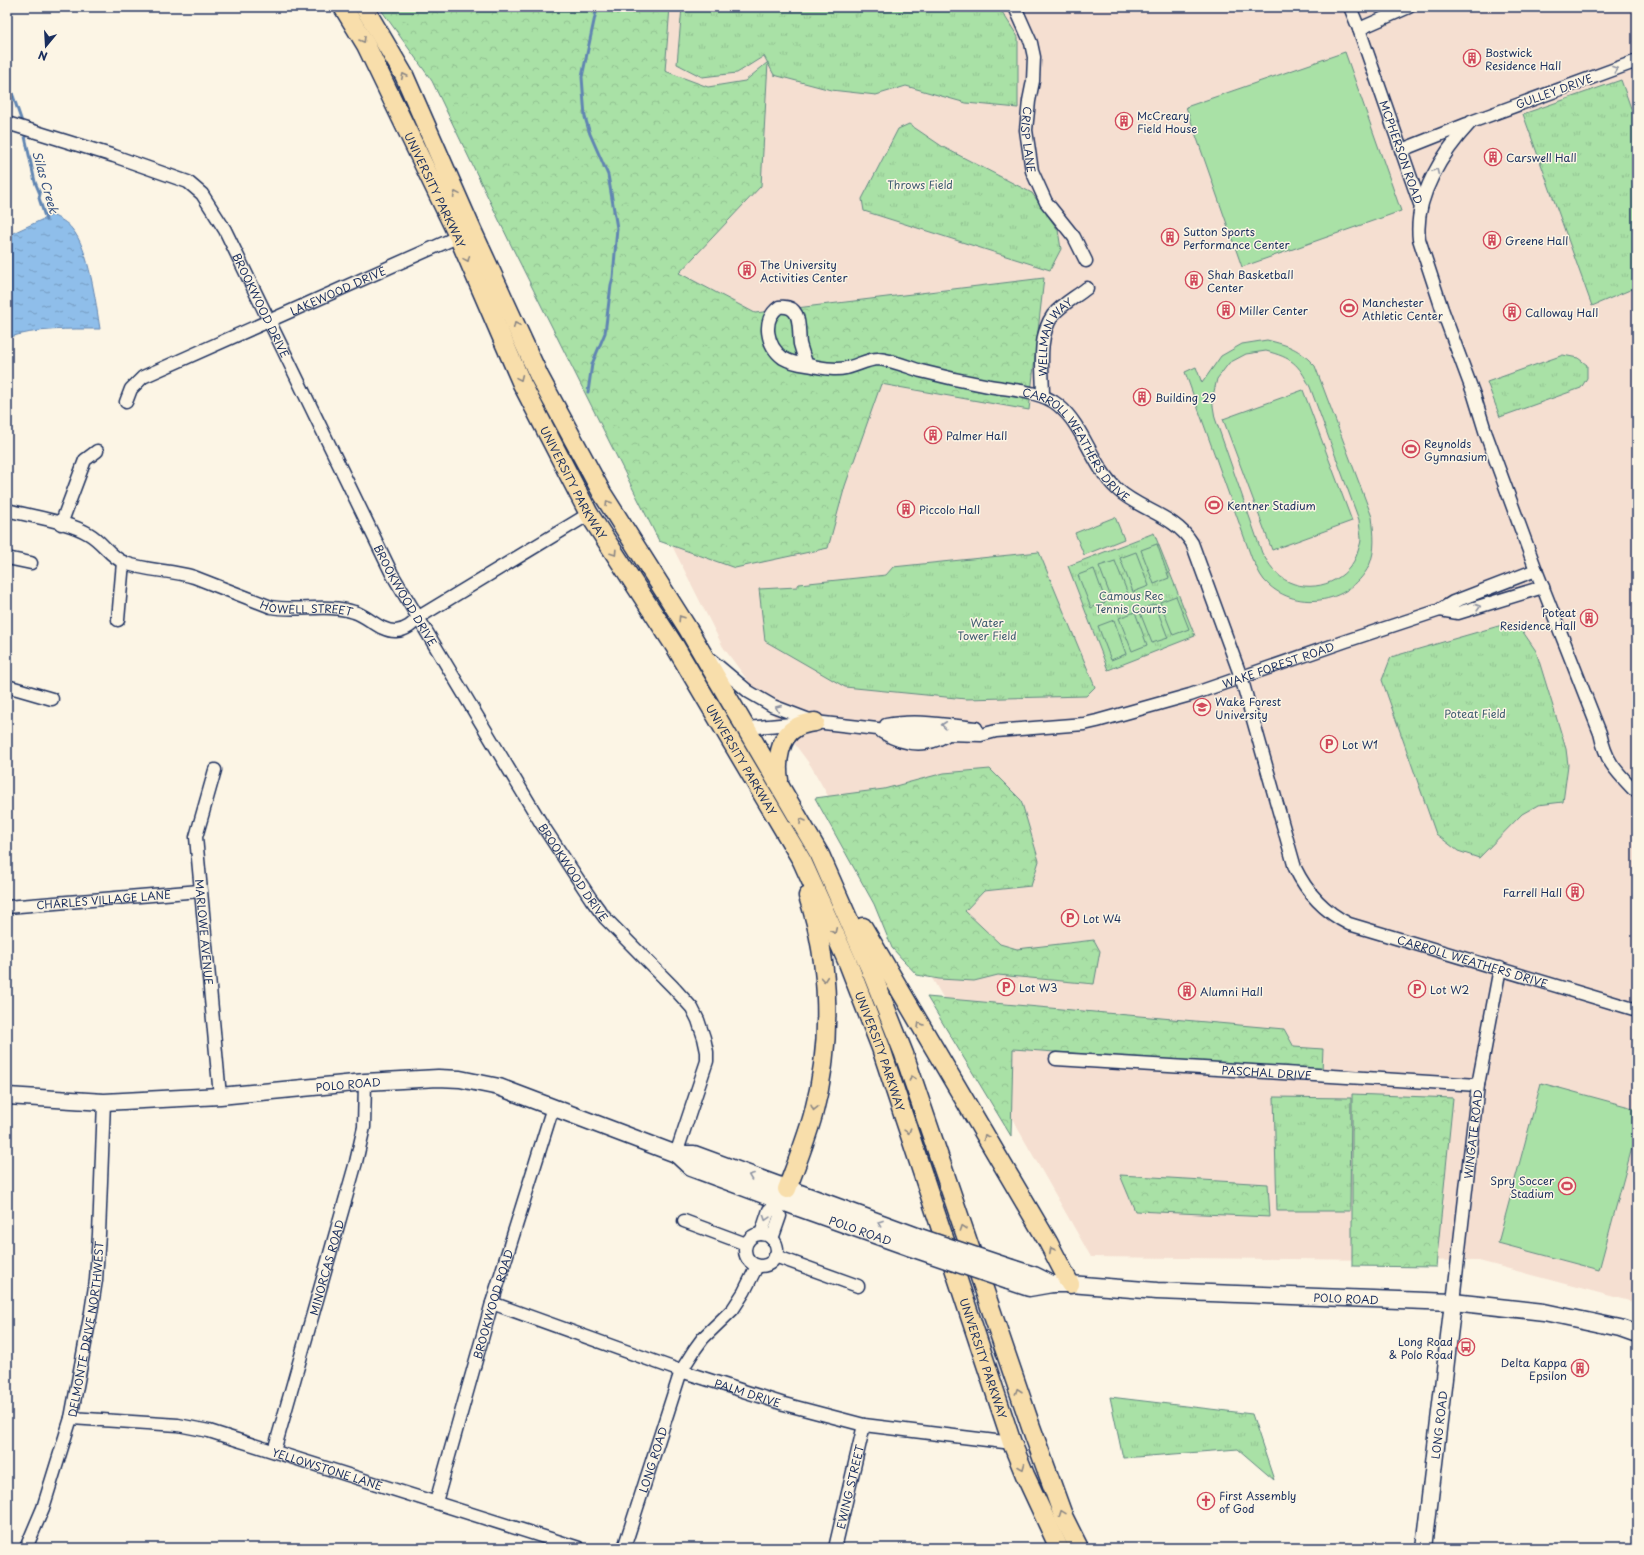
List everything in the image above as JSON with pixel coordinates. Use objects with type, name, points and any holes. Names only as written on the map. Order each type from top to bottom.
[{"type":"main road","name":"UNIVERSITY PARKWAY","points":[[343,7],[366,45],[539,376],[602,493],[702,651],[820,855],[869,966],[904,1054],[1031,1427],[1064,1518],[1079,1548]]},
{"type":"main road","name":"UNIVERSITY PARKWAY","points":[[364,10],[404,74],[522,384],[589,514],[676,648],[802,861],[838,941],[881,1048],[1012,1443],[1025,1475],[1059,1548]]},
{"type":"main road","points":[[698,685],[710,689],[732,724],[738,729],[747,728]]},
{"type":"main road","points":[[779,783],[778,763],[783,744],[789,732],[796,727],[815,722]]},
{"type":"main road","points":[[778,821],[812,909],[823,964],[826,996],[825,1042],[819,1088],[812,1115],[781,1199]]},
{"type":"main road","points":[[820,855],[1048,1242],[1061,1284]]},
{"type":"main road","name":"POLO ROAD","points":[[7,1096],[104,1102],[220,1096],[365,1082],[438,1078],[460,1079],[498,1088],[553,1107],[676,1154],[694,1154],[799,1208],[914,1242]]},
{"type":"main road","name":"POLO ROAD","points":[[781,1199],[1010,1275],[1034,1275],[1061,1284],[1164,1291],[1454,1302],[1544,1312],[1620,1328],[1637,1334]]},
{"type":"main road","name":"LONG ROAD","points":[[1424,1548],[1454,1302]]},
{"type":"street","name":"CRISP LANE","points":[[1015,7],[1029,38],[1034,57],[1033,82],[1029,101],[1026,130],[1032,172],[1046,202],[1069,230],[1086,261]]},
{"type":"street","name":"MCPHERSON ROAD","points":[[1350,7],[1421,207],[1418,223],[1419,239],[1442,309],[1536,570]]},
{"type":"street","points":[[1359,29],[1409,7]]},
{"type":"street","name":"GULLEY DRIVE","points":[[1402,152],[1409,147],[1470,122],[1637,60]]},
{"type":"street","points":[[1421,207],[1438,166],[1470,122]]},
{"type":"street","name":"BROOKWOOD DRIVE","points":[[7,123],[188,182],[195,187],[211,206],[225,230],[392,574],[541,823],[591,899],[605,918],[674,987],[692,1008],[698,1020],[704,1038],[707,1061],[676,1154]]},
{"type":"street","name":"LAKEWOOD DRIVE","points":[[126,402],[131,389],[143,377],[465,233]]},
{"type":"street","name":"WELLMAN WAY","points":[[1043,396],[1043,349],[1048,324],[1058,311],[1087,288]]},
{"type":"street","name":"CARROLL WEATHERS DRIVE","points":[[807,365],[800,345],[798,318],[796,313],[790,308],[779,307],[774,312],[769,322],[768,332],[770,342],[784,359],[807,365],[836,369],[878,359],[962,381],[1043,396],[1052,400],[1068,414],[1080,431],[1096,463],[1117,490],[1172,523],[1189,538],[1241,677],[1295,868],[1300,879],[1315,899],[1338,918],[1349,924],[1637,1010]]},
{"type":"street","points":[[61,524],[85,460],[97,451]]},
{"type":"street","name":"HOWELL STREET","points":[[7,510],[61,524],[71,525],[92,535],[108,551],[123,562],[139,567],[180,573],[194,577],[271,607],[280,609],[317,607],[354,612],[391,631],[409,627],[418,617],[589,514]]},
{"type":"street","points":[[7,558],[31,563]]},
{"type":"street","points":[[118,620],[123,562]]},
{"type":"street","points":[[1536,570],[1600,733],[1604,750],[1612,766],[1633,789],[1637,790]]},
{"type":"street","name":"WAKE FOREST ROAD","points":[[747,728],[815,722],[913,733],[981,735],[996,731],[1084,724],[1190,695],[1440,610],[1453,602],[1536,570]]},
{"type":"street","name":"WAKE FOREST ROAD","points":[[1440,610],[1458,613],[1543,587]]},
{"type":"street","name":"WAKE FOREST ROAD","points":[[702,651],[720,669],[749,692],[773,706],[815,722]]},
{"type":"street","points":[[7,686],[52,699]]},
{"type":"street","name":"WAKE FOREST ROAD","points":[[877,729],[894,724],[919,723],[996,731]]},
{"type":"street","name":"MARLOWE AVENUE","points":[[215,770],[196,837],[220,1096]]},
{"type":"street","name":"CHARLES VILLAGE LANE","points":[[7,907],[200,891]]},
{"type":"street","name":"WINGATE ROAD","points":[[1454,1302],[1478,1085],[1500,968]]},
{"type":"street","name":"PASCHAL DRIVE","points":[[1056,1059],[1478,1085]]},
{"type":"street","name":"MINORCAS ROAD","points":[[274,1451],[356,1162],[364,1128],[365,1082]]},
{"type":"street","name":"DELMONTE DRIVE NORTHWEST","points":[[26,1548],[43,1508],[71,1418],[96,1280],[104,1102]]},
{"type":"street","name":"BROOKWOOD ROAD","points":[[436,1502],[492,1303],[553,1107]]},
{"type":"street","points":[[767,1237],[780,1216],[781,1199]]},
{"type":"street","points":[[684,1221],[746,1244]]},
{"type":"street","points":[[755,1235],[767,1237],[778,1249],[775,1256],[766,1265],[757,1266],[747,1258],[745,1251],[746,1244],[755,1235]]},
{"type":"street","points":[[775,1256],[858,1286]]},
{"type":"street","name":"LONG ROAD","points":[[624,1548],[681,1371],[703,1338],[733,1309],[744,1292],[757,1266]]},
{"type":"street","name":"PALM DRIVE","points":[[492,1303],[681,1371],[784,1404],[864,1425],[1012,1443]]},
{"type":"street","name":"YELLOWSTONE LANE","points":[[71,1418],[178,1425],[209,1431],[579,1548]]},
{"type":"street","name":"EWING STREET","points":[[836,1548],[864,1425]]},
{"type":"shaded area","name":"Wake Forest University","points":[[386,7],[1637,7],[1637,1303],[1479,1261],[1091,1257],[811,766],[723,647],[438,81]]},
{"type":"green space","points":[[379,7],[670,7],[665,71],[708,87],[745,81],[768,62],[761,186],[679,273],[755,313],[1044,278],[1029,410],[881,384],[845,486],[828,548],[735,568],[659,541],[511,245],[432,81]]},
{"type":"green space","points":[[682,7],[999,7],[1018,37],[1018,108],[966,103],[906,86],[876,95],[831,90],[774,75],[764,56],[737,73],[702,77],[677,64]]},
{"type":"green space","points":[[1345,52],[1401,211],[1242,267],[1186,107]]},
{"type":"green space","points":[[1621,80],[1637,125],[1637,287],[1592,306],[1523,114]]},
{"type":"green space","name":"Throws Field","points":[[909,124],[943,147],[1032,193],[1058,230],[1061,249],[1050,270],[864,211],[862,199],[898,129]]},
{"type":"green space","points":[[1267,340],[1282,344],[1293,348],[1304,355],[1315,366],[1372,517],[1374,548],[1369,566],[1360,579],[1348,589],[1335,596],[1320,600],[1305,600],[1290,597],[1276,590],[1264,580],[1252,559],[1185,372],[1196,367],[1202,383],[1221,356],[1242,344]],"holes":[[[1266,351],[1288,359],[1302,372],[1310,387],[1359,520],[1361,540],[1354,561],[1348,570],[1340,577],[1321,585],[1299,585],[1289,582],[1280,576],[1267,561],[1262,553],[1215,418],[1212,400],[1217,379],[1229,363],[1246,354]]]},
{"type":"green space","points":[[1563,355],[1578,358],[1587,365],[1587,378],[1581,388],[1500,417],[1487,382]]},
{"type":"green space","points":[[1303,390],[1352,521],[1272,550],[1223,419]]},
{"type":"green space","points":[[1115,517],[1124,539],[1084,555],[1075,533]]},
{"type":"green space","name":"Camous Rec Tennis Courts","points":[[1154,533],[1195,636],[1108,670],[1068,566]]},
{"type":"green space","points":[[1157,544],[1169,578],[1154,584],[1141,550]]},
{"type":"green space","name":"Water Tower Field","points":[[1039,552],[1095,687],[1086,696],[966,699],[845,687],[765,641],[759,589],[797,587],[799,584],[886,575],[893,567]]},
{"type":"green space","points":[[1136,552],[1149,586],[1133,592],[1120,558]]},
{"type":"green space","points":[[1115,561],[1128,594],[1112,600],[1099,566]]},
{"type":"green space","points":[[1094,569],[1106,602],[1091,608],[1078,575]]},
{"type":"green space","points":[[1176,596],[1189,629],[1173,635],[1160,602]]},
{"type":"green space","points":[[1155,604],[1168,638],[1152,643],[1139,610]]},
{"type":"green space","points":[[1135,612],[1147,645],[1132,651],[1119,618]]},
{"type":"green space","points":[[1114,620],[1126,654],[1111,660],[1098,626]]},
{"type":"green space","name":"Poteat Field","points":[[1509,623],[1519,626],[1536,651],[1566,749],[1568,765],[1563,802],[1538,805],[1522,814],[1479,858],[1458,851],[1436,834],[1382,680],[1391,657]]},
{"type":"green space","points":[[990,769],[1021,800],[1039,861],[1031,886],[984,891],[965,911],[1000,944],[1017,949],[1094,940],[1100,951],[1094,984],[998,975],[974,981],[939,979],[917,975],[892,948],[874,904],[815,798],[884,789],[944,773]]},
{"type":"green space","points":[[927,997],[1284,1029],[1294,1047],[1323,1049],[1322,1071],[1013,1049],[1011,1136]]},
{"type":"green space","name":"Spry Soccer Stadium","points":[[1541,1083],[1637,1109],[1637,1129],[1599,1270],[1498,1243]]},
{"type":"green space","points":[[1352,1094],[1453,1098],[1436,1267],[1352,1266]]},
{"type":"green space","points":[[1274,1097],[1351,1098],[1350,1211],[1277,1211]]},
{"type":"green space","points":[[1120,1175],[1268,1184],[1270,1217],[1135,1211]]},
{"type":"green space","points":[[1110,1397],[1252,1414],[1274,1480],[1238,1449],[1123,1458]]},
{"type":"water","points":[[52,215],[70,227],[78,238],[83,249],[94,291],[100,329],[64,329],[30,332],[7,338],[7,246],[13,233]]},
{"type":"waterway","points":[[588,392],[592,364],[605,333],[613,278],[617,228],[608,175],[590,134],[585,117],[582,77],[597,7]]},
{"type":"waterway","name":"Silas Creek","points":[[7,73],[10,87],[23,125]]},
{"type":"waterway","name":"Silas Creek","points":[[24,132],[35,182],[40,194],[39,198],[46,220]]},
{"type":"place","name":"Bostwick Residence Hall","points":[[1472,58]]},
{"type":"place","name":"McCreary Field House","points":[[1124,121]]},
{"type":"place","name":"Carswell Hall","points":[[1493,157]]},
{"type":"place","name":"Sutton Sports Performance Center","points":[[1170,237]]},
{"type":"place","name":"Greene Hall","points":[[1492,240]]},
{"type":"place","name":"The University Activities Center","points":[[747,270]]},
{"type":"place","name":"Shah Basketball Center","points":[[1194,280]]},
{"type":"place","name":"Manchester Athletic Center","points":[[1349,308]]},
{"type":"place","name":"Miller Center","points":[[1226,310]]},
{"type":"place","name":"Calloway Hall","points":[[1512,312]]},
{"type":"place","name":"Building 29","points":[[1142,397]]},
{"type":"place","name":"Palmer Hall","points":[[933,435]]},
{"type":"place","name":"Reynolds Gymnasium","points":[[1411,449]]},
{"type":"place","name":"Kentner Stadium","points":[[1214,505]]},
{"type":"place","name":"Piccolo Hall","points":[[906,509]]},
{"type":"place","name":"Poteat Residence Hall","points":[[1589,618]]},
{"type":"place","name":"Wake Forest University","points":[[1202,707]]},
{"type":"place","name":"Lot W1","points":[[1329,744]]},
{"type":"place","name":"Farrell Hall","points":[[1575,892]]},
{"type":"place","name":"Lot W4","points":[[1070,918]]},
{"type":"place","name":"Lot W3","points":[[1006,987]]},
{"type":"place","name":"Lot W2","points":[[1417,989]]},
{"type":"place","name":"Alumni Hall","points":[[1187,991]]},
{"type":"place","name":"Spry Soccer Stadium","points":[[1567,1186]]},
{"type":"place","name":"Long Road & Polo Road","points":[[1466,1347]]},
{"type":"place","name":"Delta Kappa Epsilon","points":[[1580,1368]]},
{"type":"place","name":"First Assembly of God","points":[[1206,1501]]}]
